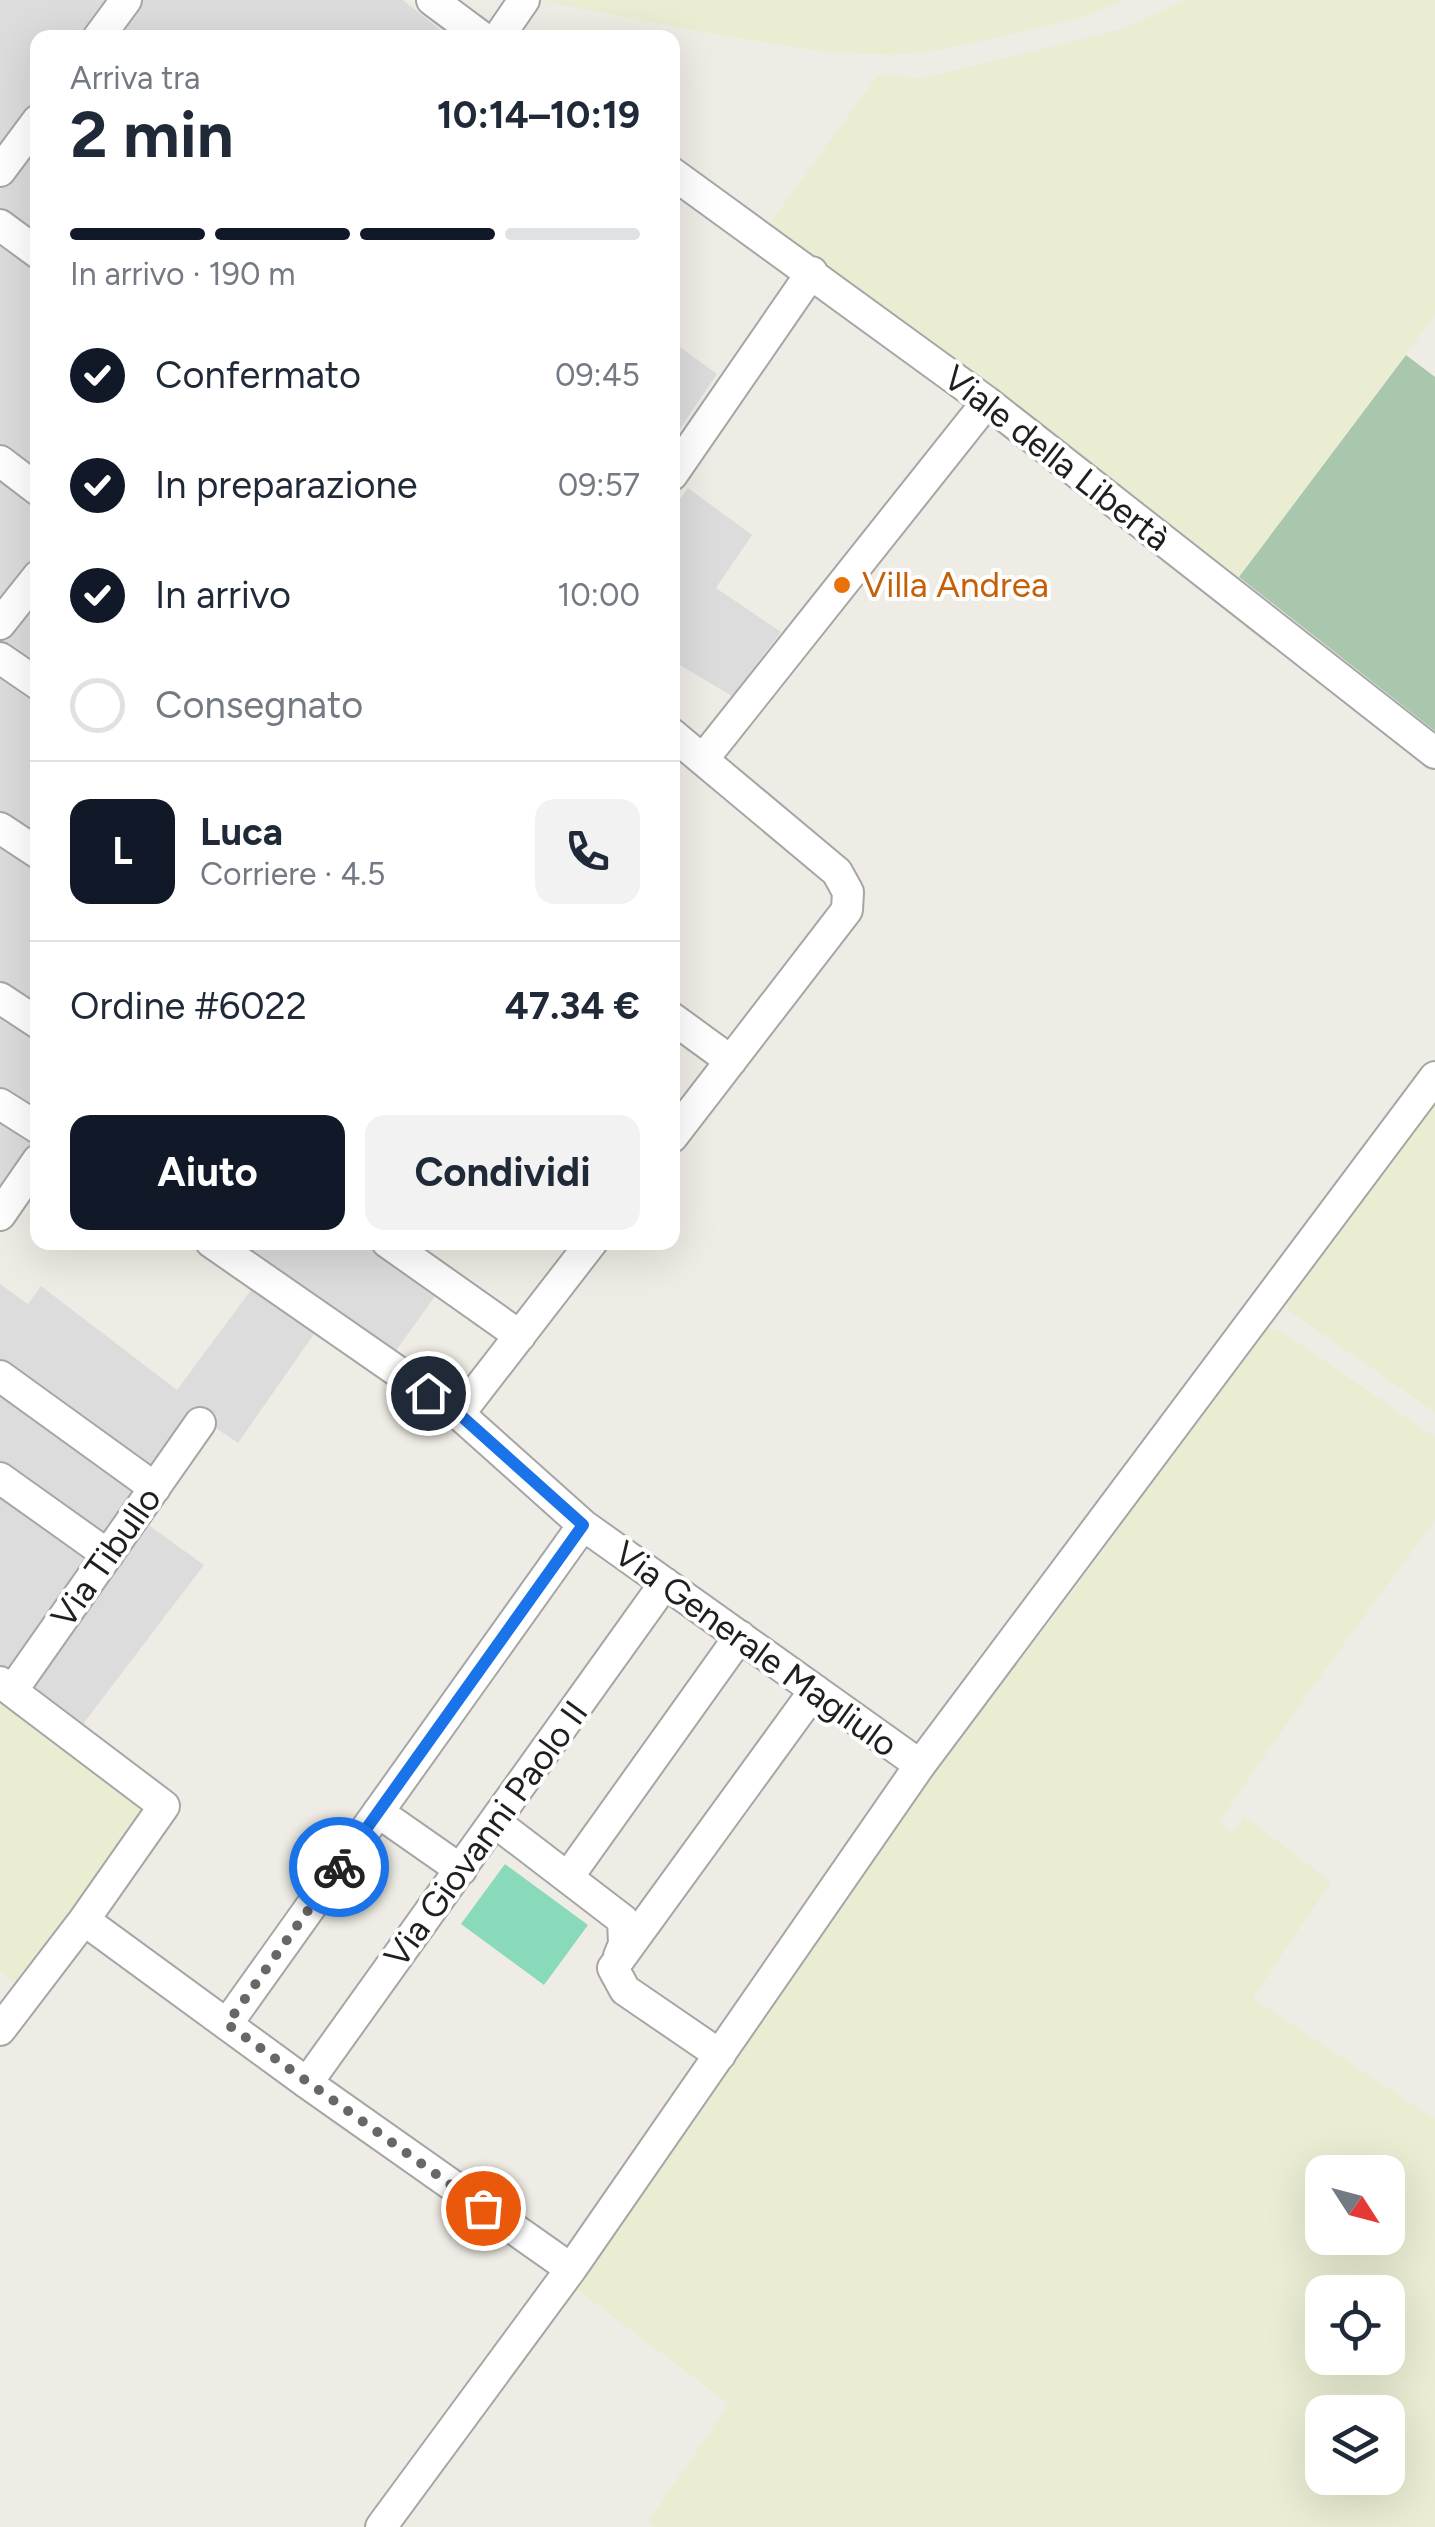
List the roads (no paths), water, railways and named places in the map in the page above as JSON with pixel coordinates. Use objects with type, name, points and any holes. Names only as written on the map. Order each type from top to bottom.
[{"type":"street","points":[[104,30],[126,0]]},
{"type":"street","points":[[432,0],[473,30]]},
{"type":"street","points":[[488,30],[524,0]]},
{"type":"street","points":[[0,170],[30,131]]},
{"type":"street","name":"Viale della Libertà","points":[[680,179],[987,402],[1435,753]]},
{"type":"street","points":[[0,224],[30,246]]},
{"type":"street","points":[[680,463],[812,272]]},
{"type":"street","points":[[704,758],[987,402]]},
{"type":"street","points":[[0,461],[30,484]]},
{"type":"street","points":[[0,624],[30,586]]},
{"type":"street","points":[[0,658],[30,679]]},
{"type":"street","points":[[680,740],[837,872],[848,892],[847,910],[680,1128]]},
{"type":"street","points":[[0,828],[30,848]]},
{"type":"street","points":[[0,998],[30,1018]]},
{"type":"street","points":[[680,1024],[731,1062]]},
{"type":"street","points":[[381,2527],[572,2270],[920,1765],[1435,1077]]},
{"type":"street","points":[[0,1104],[30,1123]]},
{"type":"street","points":[[0,1215],[30,1172]]},
{"type":"street","name":"Via Generale Magliulo","points":[[224,1250],[459,1414],[583,1525],[920,1765]]},
{"type":"street","points":[[398,1250],[520,1336]]},
{"type":"street","points":[[459,1414],[586,1250]]},
{"type":"street","points":[[0,1376],[155,1488]]},
{"type":"street","name":"Via Tibullo","points":[[6,1686],[108,1556],[200,1423]]},
{"type":"street","points":[[0,1478],[108,1556]]},
{"type":"street","points":[[227,2024],[583,1525]]},
{"type":"street","name":"Via Giovanni Paolo II","points":[[307,2084],[665,1584]]},
{"type":"street","points":[[568,1877],[740,1636]]},
{"type":"street","points":[[0,2030],[10,1995],[84,1920],[164,1806],[6,1686]]},
{"type":"street","points":[[613,1968],[815,1690]]},
{"type":"street","points":[[378,1812],[460,1870]]},
{"type":"street","points":[[495,1822],[623,1920],[624,1944],[613,1968]]},
{"type":"street","points":[[84,1920],[307,2084],[572,2270]]},
{"type":"street","points":[[613,1968],[625,1990],[720,2054]]},
{"type":"place","name":"Villa Andrea","points":[[842,585]]}]
